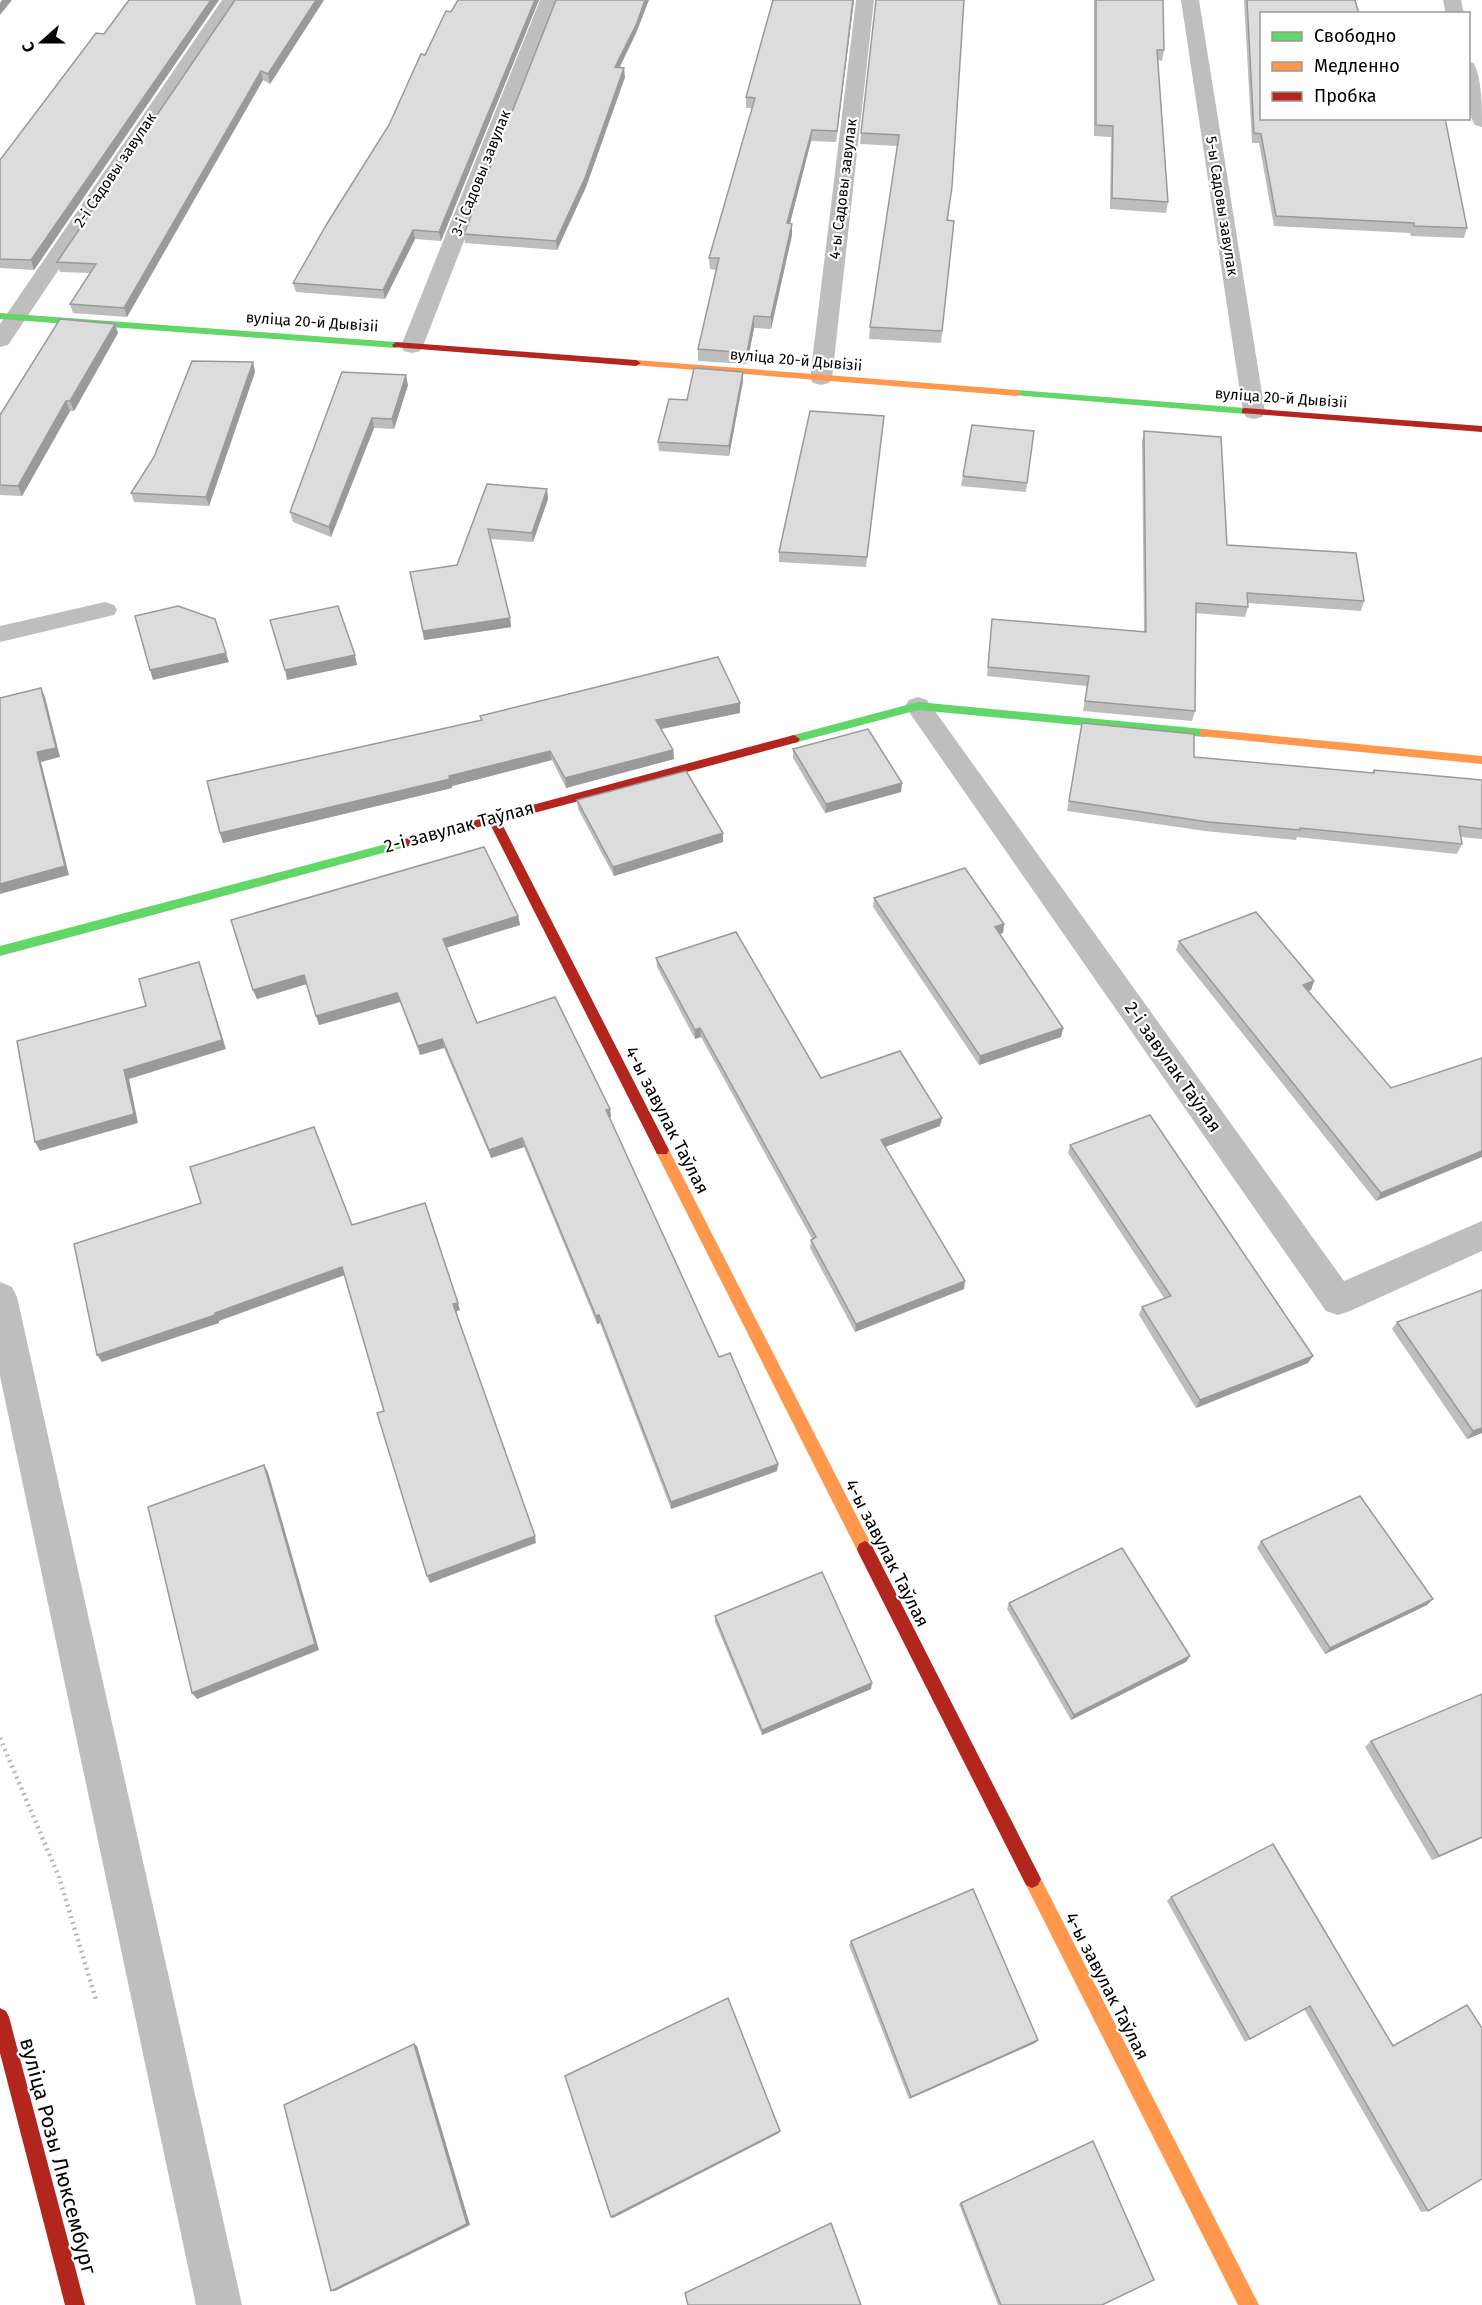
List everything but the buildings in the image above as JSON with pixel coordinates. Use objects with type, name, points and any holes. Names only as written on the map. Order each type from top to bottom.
[{"type":"street","name":"2-і Садовы завулак","points":[[0,340],[7,317],[231,0]]},
{"type":"street","name":"3-і Садовы завулак","points":[[412,346],[549,0]]},
{"type":"street","name":"4-ы Садовы завулак","points":[[821,378],[865,0]]},
{"type":"street","name":"5-ы Садовы завулак","points":[[1190,0],[1254,412]]},
{"type":"street","points":[[1470,75],[1482,121]]},
{"type":"street","name":"вуліца 20-й Дывізіі","points":[[7,317],[1482,429]]},
{"type":"street","name":"2-і завулак Таўлая","points":[[0,951],[918,706],[1482,760]]},
{"type":"street","name":"2-і завулак Таўлая","points":[[918,706],[1338,1300],[1482,1235]]},
{"type":"street","name":"4-ы завулак Таўлая","points":[[493,818],[1249,2305]]},
{"type":"street","name":"вуліца Розы Люксембург","points":[[0,2017],[75,2305]]},
{"type":"lane","points":[[0,634],[105,610]]},
{"type":"lane","points":[[0,1298],[219,2305]]},
{"type":"path","points":[[0,1738],[59,1877],[100,2012]]},
{"type":"traffic: fast","points":[[0,316],[396,345]]},
{"type":"traffic: fast","points":[[1017,393],[1245,411]]},
{"type":"traffic: fast","points":[[794,739],[918,706],[1204,733]]},
{"type":"traffic: fast","points":[[0,951],[405,843]]},
{"type":"traffic: slow","points":[[636,363],[1017,393]]},
{"type":"traffic: slow","points":[[1204,733],[1482,760]]},
{"type":"traffic: slow","points":[[662,1150],[865,1549]]},
{"type":"traffic: slow","points":[[1032,1879],[1249,2305]]},
{"type":"traffic: jam","points":[[396,345],[636,363]]},
{"type":"traffic: jam","points":[[1245,411],[1482,429]]},
{"type":"traffic: jam","points":[[405,843],[794,739]]},
{"type":"traffic: jam","points":[[493,818],[662,1150]]},
{"type":"traffic: jam","points":[[865,1549],[1032,1879]]},
{"type":"traffic: jam","points":[[0,2017],[75,2305]]}]
